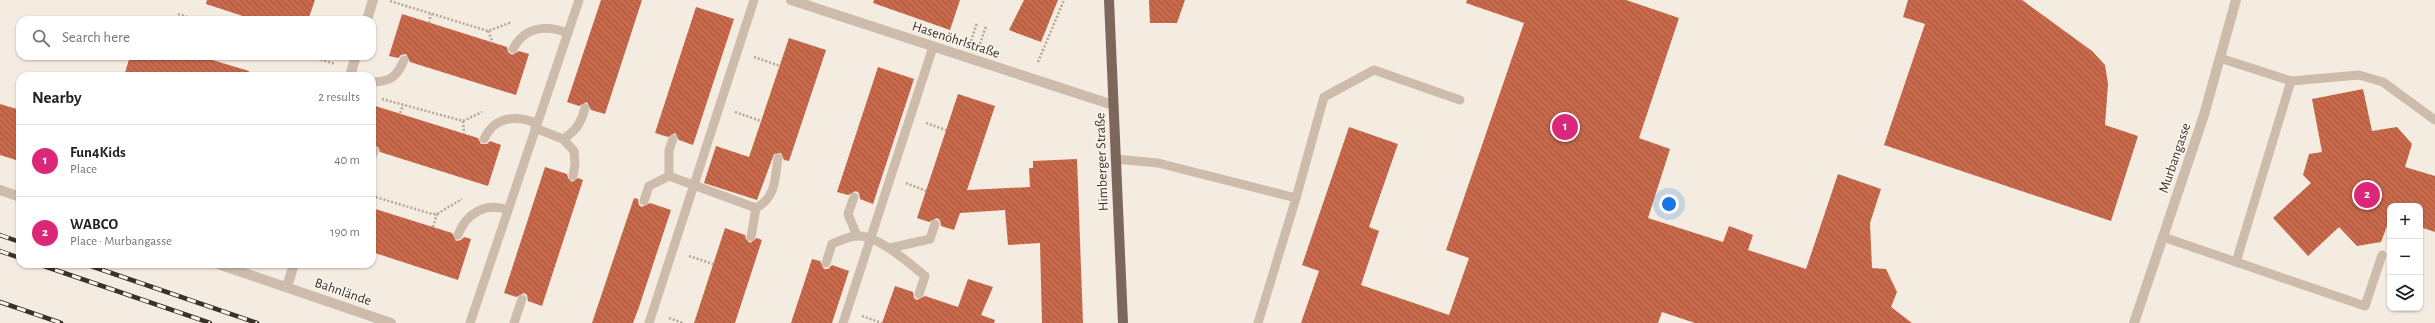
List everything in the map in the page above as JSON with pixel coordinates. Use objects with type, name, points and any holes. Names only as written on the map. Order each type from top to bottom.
[{"type":"main road","name":"Himberger Straße","points":[[1109,0],[1123,323]]},
{"type":"street","points":[[368,16],[373,0]]},
{"type":"street","name":"Hasenöhrlstraße","points":[[791,0],[1113,106]]},
{"type":"street","name":"Murbangasse","points":[[2134,323],[2204,115],[2236,0]]},
{"type":"street","points":[[351,72],[355,60]]},
{"type":"street","points":[[0,190],[16,195]]},
{"type":"street","name":"Bahnlände","points":[[230,268],[390,323]]},
{"type":"street","points":[[287,288],[293,268]]},
{"type":"lane","points":[[470,323],[578,0]]},
{"type":"lane","points":[[649,323],[754,0]]},
{"type":"lane","points":[[513,49],[530,31],[551,27],[568,33]]},
{"type":"lane","points":[[843,323],[933,47]]},
{"type":"lane","points":[[2220,58],[2291,81],[2359,75],[2382,82],[2435,120]]},
{"type":"lane","points":[[376,82],[385,82],[393,79],[404,60]]},
{"type":"lane","points":[[1258,323],[1296,198],[1324,97],[1374,70],[1460,100]]},
{"type":"lane","points":[[2236,262],[2291,81]]},
{"type":"lane","points":[[562,139],[574,133],[581,121],[585,108]]},
{"type":"lane","points":[[484,139],[494,125],[507,119],[520,117],[562,139],[574,151],[575,164],[573,176]]},
{"type":"lane","points":[[669,176],[669,150],[673,138]]},
{"type":"lane","points":[[751,237],[756,208],[764,203],[773,192],[778,158]]},
{"type":"lane","points":[[1115,159],[1158,164],[1296,198]]},
{"type":"lane","points":[[644,201],[648,186],[669,176],[756,208]]},
{"type":"lane","points":[[854,197],[848,214],[857,236]]},
{"type":"lane","points":[[458,235],[465,222],[474,213],[496,206],[508,210]]},
{"type":"lane","points":[[890,248],[930,239],[935,224]]},
{"type":"lane","points":[[826,263],[832,244],[857,236],[870,239],[890,248],[925,276],[919,294]]},
{"type":"lane","points":[[2163,237],[2365,306],[2382,254]]},
{"type":"lane","points":[[514,323],[522,299]]},
{"type":"path","points":[[386,0],[488,31],[514,21]]},
{"type":"path","points":[[1037,62],[1064,0]]},
{"type":"path","points":[[178,14],[184,16]]},
{"type":"path","points":[[429,23],[431,14]]},
{"type":"path","points":[[971,41],[977,23]]},
{"type":"path","points":[[980,44],[986,26]]},
{"type":"path","points":[[488,31],[493,43]]},
{"type":"path","points":[[737,52],[780,66]]},
{"type":"path","points":[[318,60],[348,72]]},
{"type":"path","points":[[386,100],[463,121],[489,108]]},
{"type":"path","points":[[400,114],[403,105]]},
{"type":"path","points":[[719,107],[761,121]]},
{"type":"path","points":[[463,121],[464,133]]},
{"type":"path","points":[[376,197],[437,214]]},
{"type":"path","points":[[433,227],[437,214],[466,198]]},
{"type":"building","points":[[207,0],[315,0],[309,16],[243,16],[206,4]]},
{"type":"building","points":[[601,0],[642,0],[605,114],[591,110],[587,102],[579,106],[567,102]]},
{"type":"building","points":[[874,0],[960,0],[950,30],[873,3]]},
{"type":"building","points":[[1024,0],[1058,0],[1041,42],[1009,30]]},
{"type":"building","points":[[1149,0],[1185,0],[1177,23],[1150,23]]},
{"type":"building","points":[[1467,0],[1626,0],[1679,18],[1639,138],[1670,149],[1648,218],[1723,242],[1729,226],[1753,235],[1748,250],[1806,269],[1838,174],[1881,189],[1870,223],[1872,268],[1886,269],[1897,292],[1891,307],[1912,323],[1695,323],[1662,312],[1658,323],[1301,323],[1319,271],[1302,265],[1349,127],[1398,144],[1369,227],[1379,231],[1361,285],[1449,315],[1469,258],[1446,250],[1524,23],[1466,3]]},
{"type":"building","points":[[1908,0],[2022,0],[2092,51],[2105,65],[2108,84],[2105,125],[2138,136],[2111,221],[1884,145],[1925,24],[1903,17]]},
{"type":"building","points":[[696,7],[734,19],[693,145],[679,140],[675,133],[668,137],[655,133]]},
{"type":"building","points":[[402,14],[507,47],[508,52],[512,55],[519,51],[529,54],[516,95],[410,62],[406,54],[401,55],[398,58],[389,56]]},
{"type":"building","points":[[789,38],[826,50],[789,161],[784,160],[781,153],[774,154],[757,200],[704,183],[716,146],[749,157]]},
{"type":"building","points":[[129,60],[212,60],[249,71],[249,72],[125,72]]},
{"type":"building","points":[[878,67],[914,79],[873,204],[860,199],[859,193],[856,191],[848,195],[837,192]]},
{"type":"building","points":[[2363,89],[2372,131],[2397,127],[2412,144],[2405,167],[2435,176],[2435,232],[2423,228],[2423,203],[2387,203],[2387,226],[2381,242],[2357,246],[2339,227],[2308,256],[2273,218],[2311,183],[2303,175],[2309,154],[2322,152],[2312,99]]},
{"type":"building","points":[[958,94],[995,106],[967,190],[1030,187],[1029,168],[1033,168],[1033,161],[1077,159],[1083,323],[1042,323],[1040,243],[1008,245],[1005,210],[960,213],[954,230],[941,226],[940,220],[937,218],[929,222],[917,218]]},
{"type":"building","points":[[0,104],[16,109],[16,160],[0,155]]},
{"type":"building","points":[[376,106],[478,138],[481,144],[487,144],[490,141],[501,145],[488,186],[380,152],[378,147],[376,147]]},
{"type":"building","points":[[545,167],[567,174],[568,178],[572,182],[578,178],[583,180],[542,306],[528,301],[527,295],[524,293],[516,297],[504,293]]},
{"type":"building","points":[[634,198],[638,199],[639,205],[642,207],[650,203],[671,210],[639,307],[633,323],[592,323]]},
{"type":"building","points":[[376,209],[452,233],[456,241],[461,240],[464,237],[471,239],[458,280],[376,253]]},
{"type":"building","points":[[725,228],[745,235],[746,239],[750,243],[757,238],[762,240],[735,323],[694,323]]},
{"type":"building","points":[[812,259],[820,261],[824,269],[828,269],[832,265],[849,271],[832,323],[791,323]]},
{"type":"building","points":[[968,279],[993,287],[981,315],[995,320],[994,323],[882,323],[895,286],[913,292],[914,298],[917,300],[925,296],[958,307]]},
{"type":"railway","points":[[0,235],[16,241]]},
{"type":"railway","points":[[0,251],[16,257]]},
{"type":"railway","points":[[50,268],[210,323]]},
{"type":"railway","points":[[97,268],[257,323]]},
{"type":"railway","points":[[0,302],[61,323]]},
{"type":"place","name":"Fun4Kids","points":[[1565,127]]},
{"type":"place","name":"WABCO","points":[[2367,195]]}]
